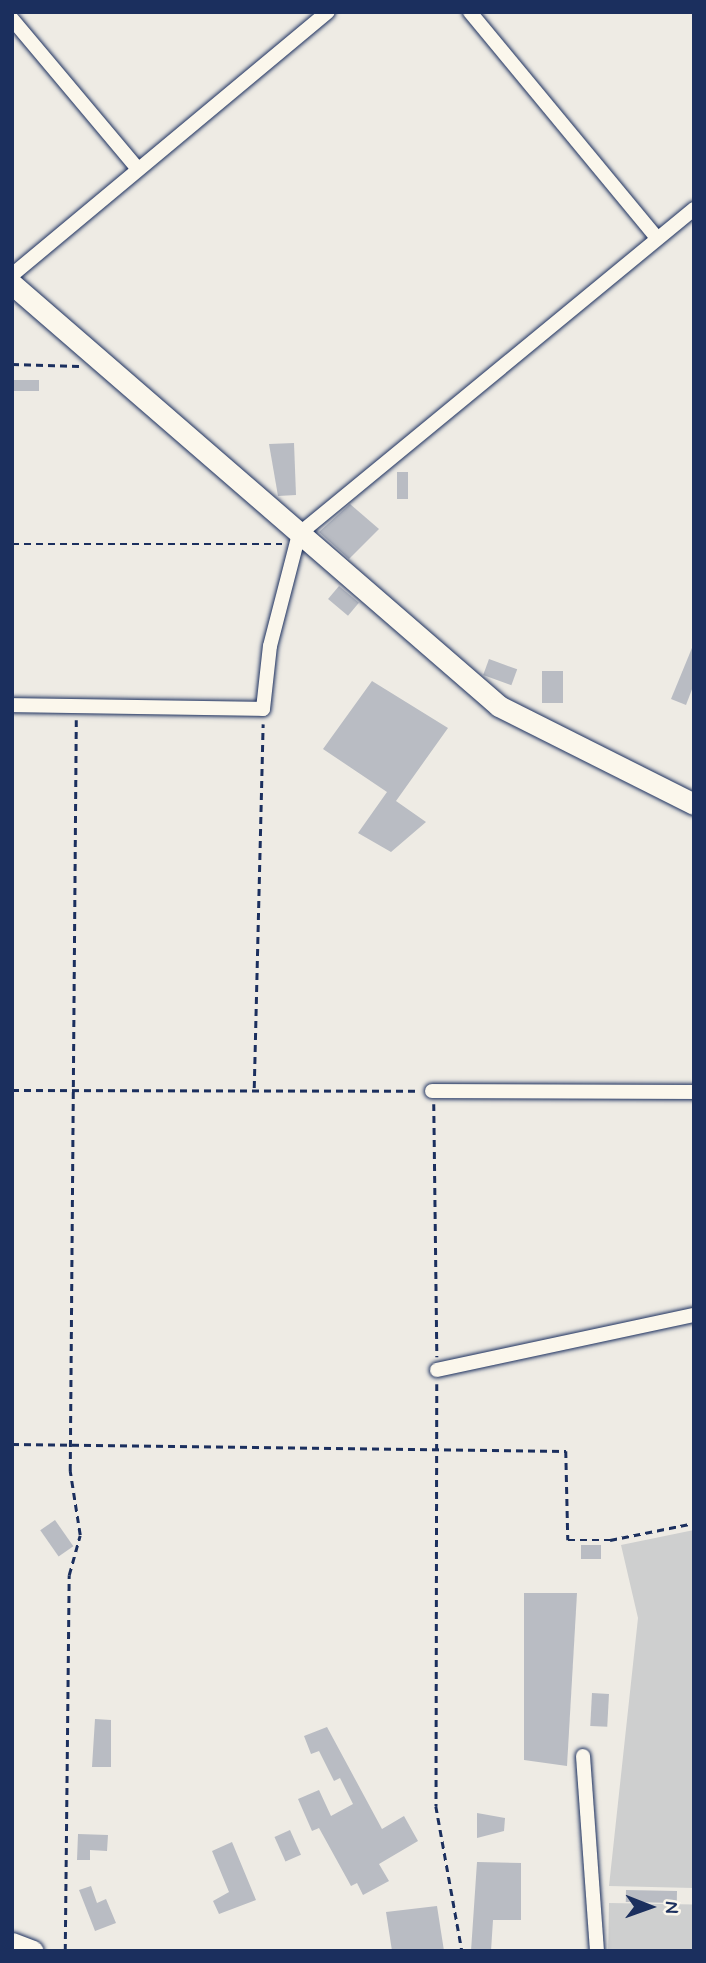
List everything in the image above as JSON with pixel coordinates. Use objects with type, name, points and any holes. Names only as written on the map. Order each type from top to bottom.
[{"type":"street","points":[[12,275],[136,167],[328,12]]},
{"type":"street","points":[[470,12],[657,238]]},
{"type":"street","points":[[12,19],[136,167]]},
{"type":"street","points":[[12,705],[262,709],[270,646],[296,539],[694,209]]},
{"type":"street","points":[[12,284],[105,364],[296,539],[499,706],[694,804]]},
{"type":"street","points":[[432,1091],[694,1092]]},
{"type":"street","points":[[437,1370],[694,1315]]},
{"type":"street","points":[[583,1756],[597,1951]]},
{"type":"street","points":[[12,1943],[33,1951]]},
{"type":"path","points":[[12,364],[105,364]]},
{"type":"path","points":[[12,544],[296,539]]},
{"type":"path","points":[[65,1951],[69,1574],[80,1535],[71,1444],[76,706]]},
{"type":"path","points":[[254,1088],[262,709]]},
{"type":"path","points":[[12,1090],[254,1088],[432,1091],[437,1370],[436,1806],[462,1951]]},
{"type":"path","points":[[12,1444],[566,1451],[568,1540],[610,1540],[694,1523]]},
{"type":"shaded area","points":[[694,1530],[694,1888],[609,1886],[638,1618],[621,1545]]},
{"type":"shaded area","points":[[609,1903],[694,1904],[693,1951],[608,1951]]},
{"type":"building","points":[[12,380],[39,380],[39,391],[12,391]]},
{"type":"building","points":[[294,443],[296,495],[278,496],[269,444]]},
{"type":"building","points":[[397,472],[408,472],[408,499],[397,499]]},
{"type":"building","points":[[350,504],[379,529],[349,559],[319,532]]},
{"type":"building","points":[[339,586],[359,603],[348,616],[328,599]]},
{"type":"building","points":[[694,643],[694,684],[686,705],[671,699]]},
{"type":"building","points":[[489,659],[517,669],[511,685],[483,675]]},
{"type":"building","points":[[542,671],[563,671],[563,703],[542,703]]},
{"type":"building","points":[[372,681],[448,728],[396,801],[426,822],[391,852],[358,833],[387,792],[323,749]]},
{"type":"building","points":[[55,1520],[73,1546],[59,1557],[40,1530]]},
{"type":"building","points":[[581,1545],[601,1545],[601,1559],[581,1559]]},
{"type":"building","points":[[524,1593],[577,1593],[567,1766],[524,1760]]},
{"type":"building","points":[[592,1693],[609,1694],[607,1727],[590,1726]]},
{"type":"building","points":[[95,1719],[111,1720],[111,1767],[92,1767]]},
{"type":"building","points":[[327,1727],[382,1829],[404,1816],[418,1841],[379,1864],[389,1881],[363,1895],[357,1883],[351,1886],[319,1828],[312,1831],[298,1799],[319,1790],[331,1816],[353,1804],[340,1778],[334,1781],[319,1751],[311,1754],[304,1736]]},
{"type":"building","points":[[477,1813],[505,1818],[504,1831],[477,1838]]},
{"type":"building","points":[[290,1830],[301,1855],[285,1862],[274,1837]]},
{"type":"building","points":[[78,1834],[108,1835],[107,1851],[90,1850],[90,1860],[77,1860]]},
{"type":"building","points":[[232,1842],[256,1900],[219,1914],[213,1901],[229,1892],[212,1851]]},
{"type":"building","points":[[477,1862],[521,1863],[521,1920],[493,1920],[491,1951],[471,1951]]},
{"type":"building","points":[[91,1886],[97,1903],[106,1899],[116,1923],[95,1931],[79,1890]]},
{"type":"building","points":[[626,1890],[677,1891],[677,1903],[626,1902]]},
{"type":"building","points":[[437,1906],[444,1951],[392,1951],[386,1912]]}]
